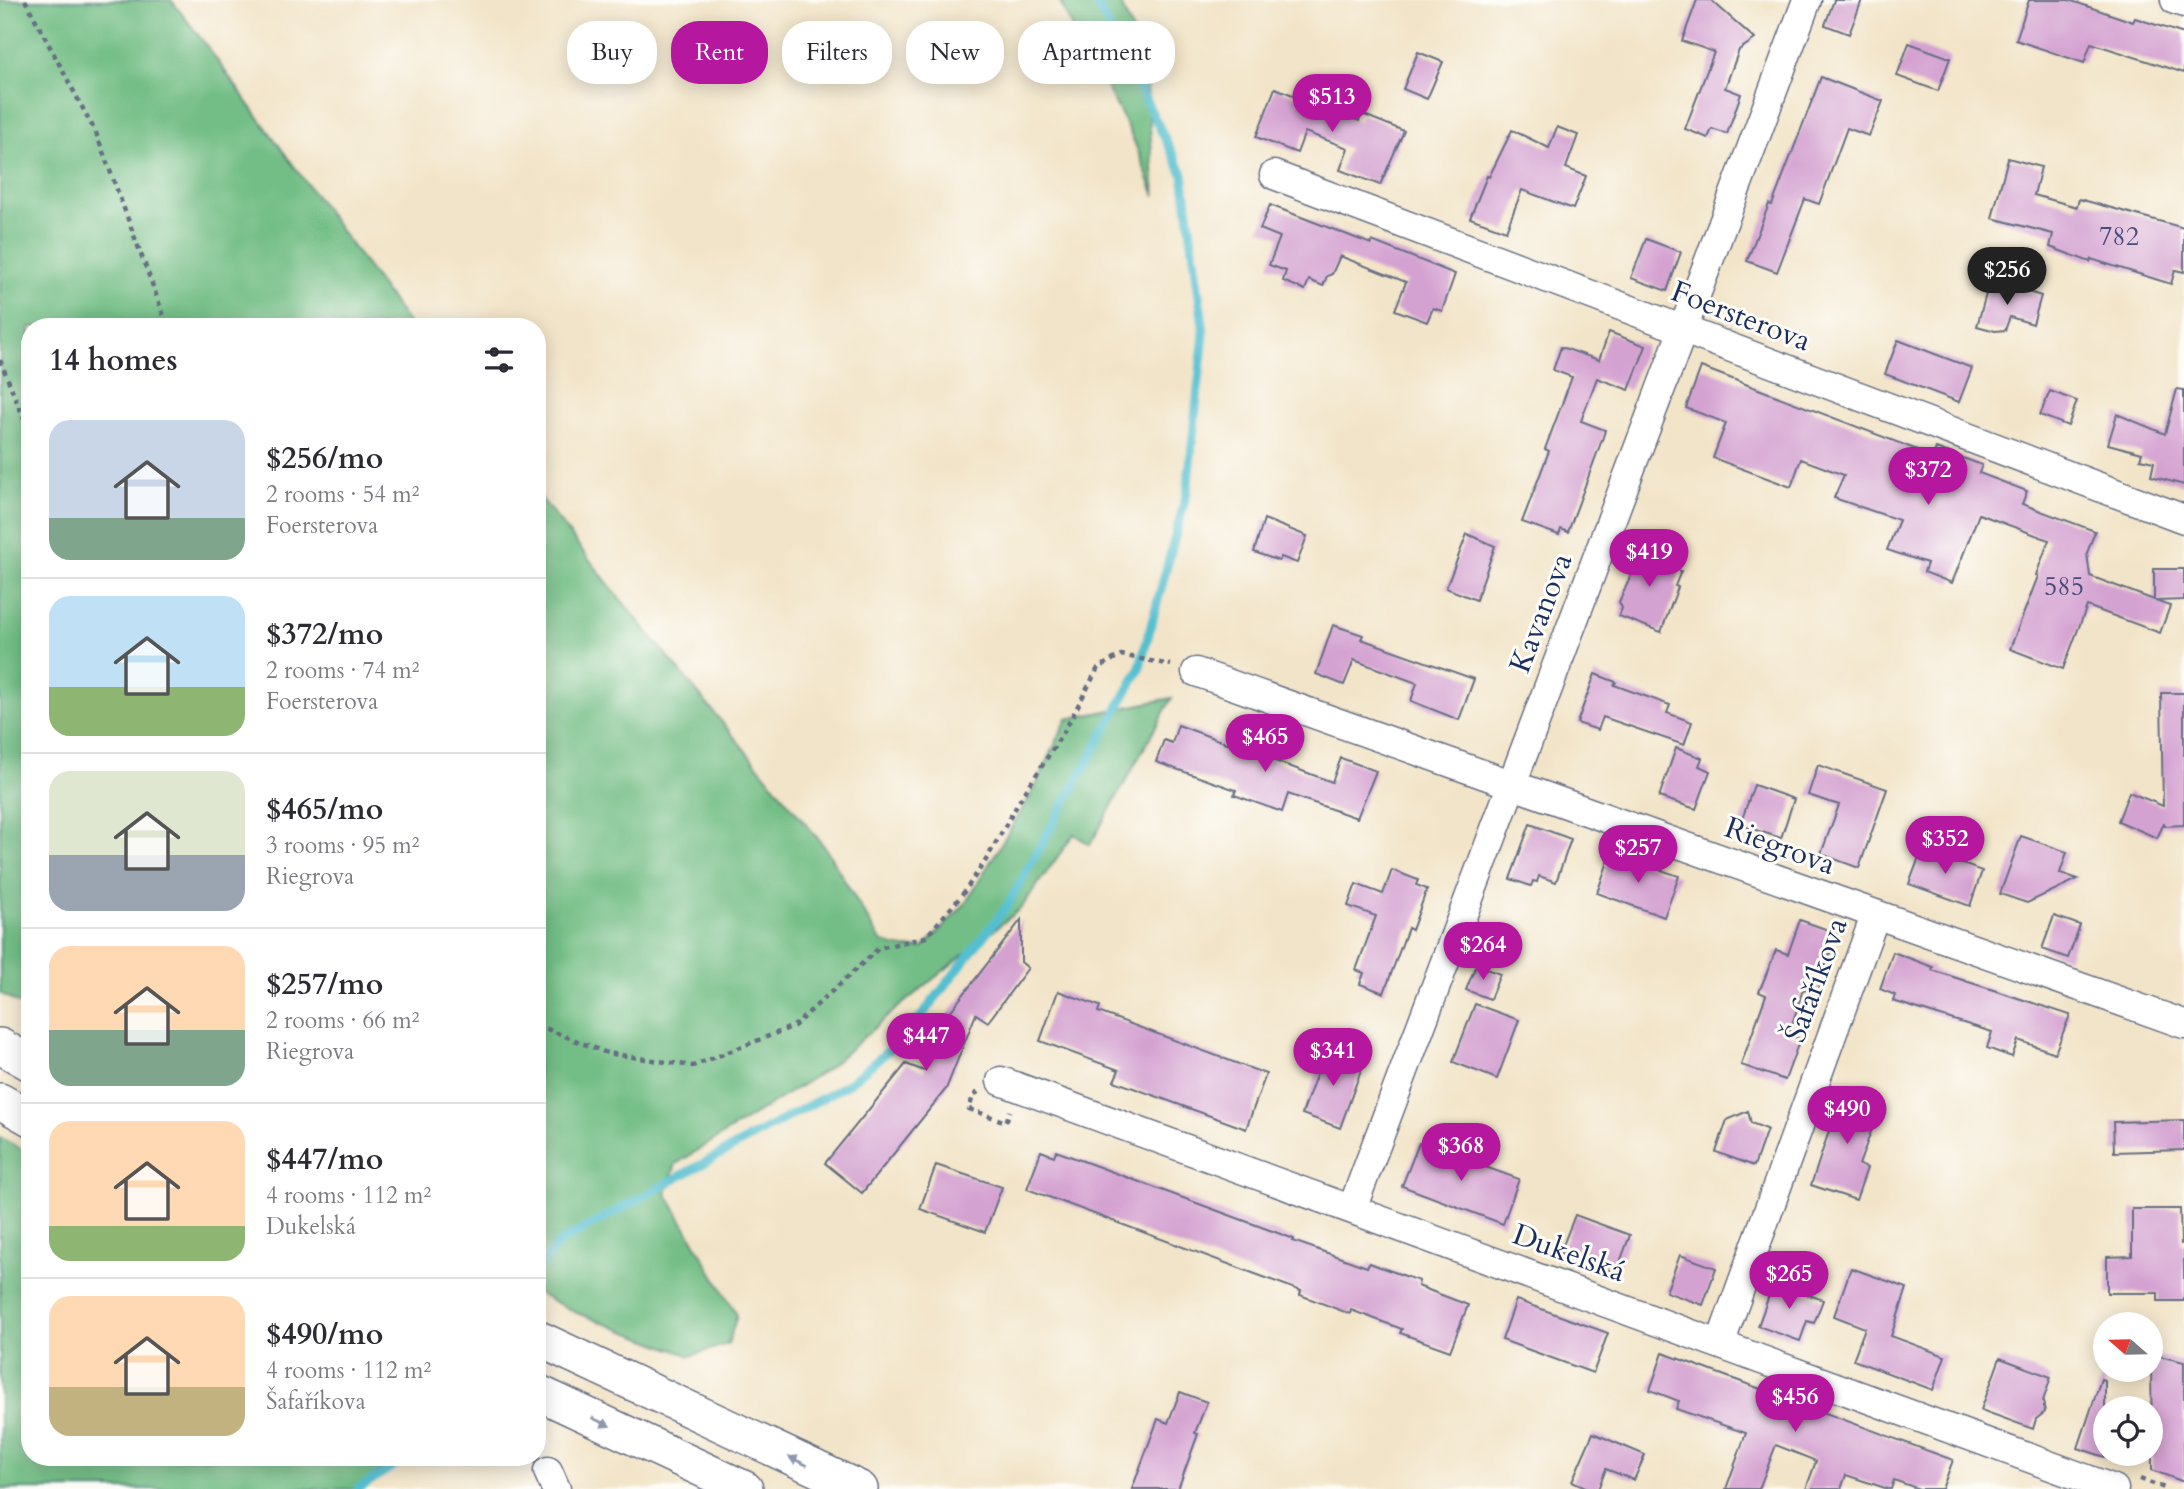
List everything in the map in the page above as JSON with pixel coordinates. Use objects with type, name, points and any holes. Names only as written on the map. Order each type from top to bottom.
[{"type":"main road","points":[[0,1046],[21,1058]]},
{"type":"main road","points":[[0,1101],[21,1113]]},
{"type":"main road","points":[[549,1344],[860,1489]]},
{"type":"main road","points":[[546,1397],[744,1489]]},
{"type":"street","name":"Kavanova","points":[[1352,1209],[1807,0]]},
{"type":"street","points":[[2175,0],[2184,3]]},
{"type":"street","name":"Foersterova","points":[[1274,175],[2184,519]]},
{"type":"street","name":"Riegrova","points":[[1196,672],[2184,1024]]},
{"type":"street","name":"Šafaříkova","points":[[1720,1344],[1875,916]]},
{"type":"street","name":"Dukelská","points":[[1001,1081],[2114,1489]]},
{"type":"path","points":[[25,0],[96,133],[165,318]]},
{"type":"path","points":[[0,360],[21,412]]},
{"type":"path","points":[[546,1029],[607,1053],[693,1066],[794,1026],[879,948],[926,937],[962,895],[1065,730],[1098,668],[1123,656],[1161,662]]},
{"type":"green space","points":[[0,0],[171,0],[404,318],[21,318],[21,1005],[0,993]]},
{"type":"green space","points":[[1059,0],[1119,0],[1128,21],[1070,21]]},
{"type":"green space","points":[[1105,84],[1147,84],[1155,196],[1136,146]]},
{"type":"green space","points":[[546,504],[824,846],[880,940],[890,945],[923,948],[965,904],[1034,790],[1067,719],[1172,698],[1090,845],[1074,834],[1021,908],[827,1069],[676,1164],[666,1193],[737,1315],[728,1344],[690,1356],[577,1313],[546,1298]]},
{"type":"green space","points":[[0,1137],[21,1149],[21,1466],[384,1466],[358,1489],[0,1489]]},
{"type":"building","points":[[1697,0],[1711,0],[1755,39],[1739,50],[1725,88],[1741,94],[1727,134],[1712,129],[1708,138],[1685,129],[1714,52],[1682,41]]},
{"type":"building","points":[[1834,0],[1862,0],[1849,34],[1825,25]]},
{"type":"building","points":[[2029,0],[2069,0],[2133,22],[2135,18],[2184,34],[2184,73],[2091,43],[2084,63],[2016,40]]},
{"type":"building","points":[[1909,43],[1950,58],[1938,91],[1897,76]]},
{"type":"building","points":[[1418,52],[1443,62],[1427,99],[1403,89]]},
{"type":"building","points":[[1821,77],[1883,101],[1869,136],[1847,128],[1819,204],[1805,199],[1777,272],[1747,261],[1769,204],[1772,205]]},
{"type":"building","points":[[1275,88],[1359,121],[1362,114],[1404,131],[1380,185],[1340,170],[1348,148],[1305,132],[1297,153],[1256,137]]},
{"type":"building","points":[[1557,127],[1578,135],[1566,168],[1586,176],[1573,209],[1522,190],[1506,231],[1470,218],[1487,176],[1489,177],[1512,130],[1549,148]]},
{"type":"building","points":[[2008,158],[2041,167],[2034,195],[2077,207],[2079,199],[2184,228],[2184,272],[2175,270],[2171,284],[2091,259],[2090,262],[2050,247],[2053,234],[1992,218]]},
{"type":"building","points":[[1270,205],[1455,274],[1442,311],[1433,308],[1427,322],[1395,310],[1406,282],[1340,256],[1323,286],[1309,280],[1305,290],[1283,281],[1286,271],[1269,265],[1280,237],[1260,229]]},
{"type":"building","points":[[1646,239],[1681,252],[1667,291],[1631,278]]},
{"type":"building","points":[[1990,280],[2041,296],[2033,324],[2010,317],[2005,330],[1995,331],[1977,326]]},
{"type":"building","points":[[1609,332],[1646,346],[1629,390],[1597,378],[1581,421],[1605,430],[1568,532],[1561,529],[1559,535],[1522,522],[1549,451],[1545,449],[1572,377],[1553,370],[1561,347],[1599,360]]},
{"type":"building","points":[[1898,340],[1972,368],[1959,402],[1885,374]]},
{"type":"building","points":[[1701,367],[1933,456],[1936,448],[1982,465],[1979,473],[2027,491],[2022,504],[2095,531],[2087,553],[2090,576],[2154,600],[2154,569],[2184,569],[2184,600],[2155,601],[2170,606],[2160,633],[2087,606],[2063,669],[2010,649],[2049,540],[1979,514],[1952,583],[1924,572],[1927,563],[1887,550],[1899,520],[1834,498],[1844,475],[1801,459],[1791,487],[1713,458],[1726,423],[1686,408]]},
{"type":"building","points":[[2177,389],[2184,390],[2184,485],[2151,476],[2154,462],[2140,459],[2142,453],[2108,444],[2117,414],[2165,434]]},
{"type":"building","points":[[2050,391],[2077,401],[2068,426],[2040,415]]},
{"type":"building","points":[[1264,519],[1307,536],[1297,563],[1281,557],[1279,561],[1254,552]]},
{"type":"building","points":[[1467,534],[1495,546],[1476,600],[1446,588]]},
{"type":"building","points":[[1635,541],[1660,551],[1656,562],[1681,571],[1675,586],[1678,587],[1661,632],[1619,616],[1622,608],[1619,602],[1634,569],[1626,566]]},
{"type":"building","points":[[1333,625],[1363,635],[1361,639],[1474,679],[1459,720],[1411,701],[1417,683],[1354,660],[1344,685],[1316,674]]},
{"type":"building","points":[[1595,674],[1616,682],[1614,685],[1670,705],[1667,713],[1692,722],[1684,745],[1603,717],[1598,730],[1577,723]]},
{"type":"building","points":[[2161,693],[2184,693],[2184,825],[2164,826],[2164,823],[2157,838],[2118,821],[2129,792],[2163,806]]},
{"type":"building","points":[[1178,725],[1332,782],[1341,758],[1376,771],[1357,818],[1288,794],[1282,812],[1234,795],[1236,790],[1156,762],[1164,740],[1172,743]]},
{"type":"building","points":[[1676,748],[1702,758],[1699,766],[1710,771],[1696,809],[1659,797]]},
{"type":"building","points":[[1818,765],[1887,789],[1859,868],[1821,854],[1839,805],[1808,795]]},
{"type":"building","points":[[1754,785],[1794,799],[1781,838],[1740,825]]},
{"type":"building","points":[[1530,824],[1571,839],[1556,882],[1539,876],[1537,882],[1533,881],[1531,886],[1510,879]]},
{"type":"building","points":[[2021,836],[2067,852],[2060,873],[2078,879],[2027,903],[2000,894]]},
{"type":"building","points":[[1924,844],[1959,857],[1957,862],[1982,871],[1970,906],[1909,884]]},
{"type":"building","points":[[1611,853],[1679,876],[1664,917],[1597,893]]},
{"type":"building","points":[[1392,870],[1418,880],[1416,885],[1427,889],[1412,930],[1408,928],[1384,993],[1360,984],[1364,973],[1356,970],[1376,916],[1348,906],[1356,884],[1383,894]]},
{"type":"building","points":[[2054,916],[2080,925],[2068,958],[2042,949]]},
{"type":"building","points":[[1021,920],[1021,962],[1028,968],[988,1022],[976,1014],[946,1089],[862,1193],[825,1163],[906,1064],[924,1071],[943,1021]]},
{"type":"building","points":[[1800,920],[1837,933],[1816,994],[1803,989],[1789,1035],[1800,1039],[1785,1080],[1741,1065],[1766,995],[1759,992],[1776,950],[1788,954]]},
{"type":"building","points":[[1893,952],[1933,967],[1932,970],[2070,1015],[2055,1053],[2018,1040],[2012,1057],[1987,1048],[1992,1032],[1893,1001],[1895,995],[1880,989]]},
{"type":"building","points":[[1476,965],[1500,974],[1490,999],[1466,990]]},
{"type":"building","points":[[1058,991],[1100,1006],[1098,1012],[1266,1074],[1246,1129],[1114,1081],[1119,1070],[1040,1041]]},
{"type":"building","points":[[1475,1004],[1519,1020],[1497,1079],[1453,1062]]},
{"type":"building","points":[[1326,1048],[1364,1062],[1340,1128],[1302,1114]]},
{"type":"building","points":[[1843,1089],[1881,1103],[1859,1165],[1867,1168],[1856,1200],[1811,1185]]},
{"type":"building","points":[[1748,1111],[1751,1123],[1767,1129],[1754,1166],[1716,1152],[1727,1120]]},
{"type":"building","points":[[2184,1120],[2184,1150],[2114,1152],[2113,1122]]},
{"type":"building","points":[[1419,1143],[1519,1179],[1503,1224],[1402,1186]]},
{"type":"building","points":[[1041,1151],[1054,1156],[1056,1151],[1294,1239],[1293,1241],[1367,1267],[1369,1263],[1419,1281],[1418,1286],[1468,1305],[1450,1351],[1400,1333],[1402,1329],[1351,1310],[1350,1314],[1300,1295],[1301,1291],[1027,1189]]},
{"type":"building","points":[[936,1165],[1002,1187],[985,1232],[920,1209]]},
{"type":"building","points":[[2132,1209],[2180,1209],[2181,1244],[2184,1243],[2184,1301],[2158,1301],[2158,1293],[2107,1293],[2107,1257],[2132,1256]]},
{"type":"building","points":[[1575,1215],[1630,1235],[1616,1273],[1560,1253]]},
{"type":"building","points":[[1680,1255],[1716,1268],[1703,1305],[1666,1292]]},
{"type":"building","points":[[1851,1268],[1907,1288],[1891,1336],[1945,1356],[1933,1390],[1853,1360],[1865,1328],[1834,1316]]},
{"type":"building","points":[[1774,1282],[1823,1300],[1814,1323],[1807,1321],[1800,1341],[1758,1326]]},
{"type":"building","points":[[1516,1300],[1608,1333],[1593,1373],[1502,1340]]},
{"type":"building","points":[[1663,1353],[1953,1460],[1942,1489],[1919,1489],[1894,1480],[1891,1489],[1888,1489],[1846,1475],[1841,1489],[1806,1489],[1816,1461],[1776,1445],[1759,1489],[1726,1489],[1746,1433],[1676,1409],[1679,1401],[1650,1390]]},
{"type":"building","points":[[2163,1357],[2184,1362],[2184,1482],[2152,1470],[2152,1466],[2163,1466],[2163,1396],[2151,1396],[2151,1382],[2163,1382]]},
{"type":"building","points":[[2000,1358],[2051,1377],[2043,1401],[2045,1412],[2036,1419],[2033,1429],[1981,1410]]},
{"type":"building","points":[[2100,1382],[2105,1382],[2105,1396],[2095,1396]]},
{"type":"building","points":[[1180,1392],[1207,1402],[1178,1489],[1132,1489],[1158,1419],[1168,1423]]},
{"type":"building","points":[[2093,1403],[2093,1453],[2078,1448]]},
{"type":"building","points":[[1593,1433],[1645,1455],[1634,1480],[1606,1469],[1598,1489],[1590,1489],[1572,1481]]},
{"type":"waterway","points":[[546,1259],[560,1242],[848,1084],[905,1037],[1007,906],[1139,670],[1187,492],[1204,333],[1183,174],[1095,0]]},
{"type":"waterway","points":[[358,1489],[393,1466]]}]
